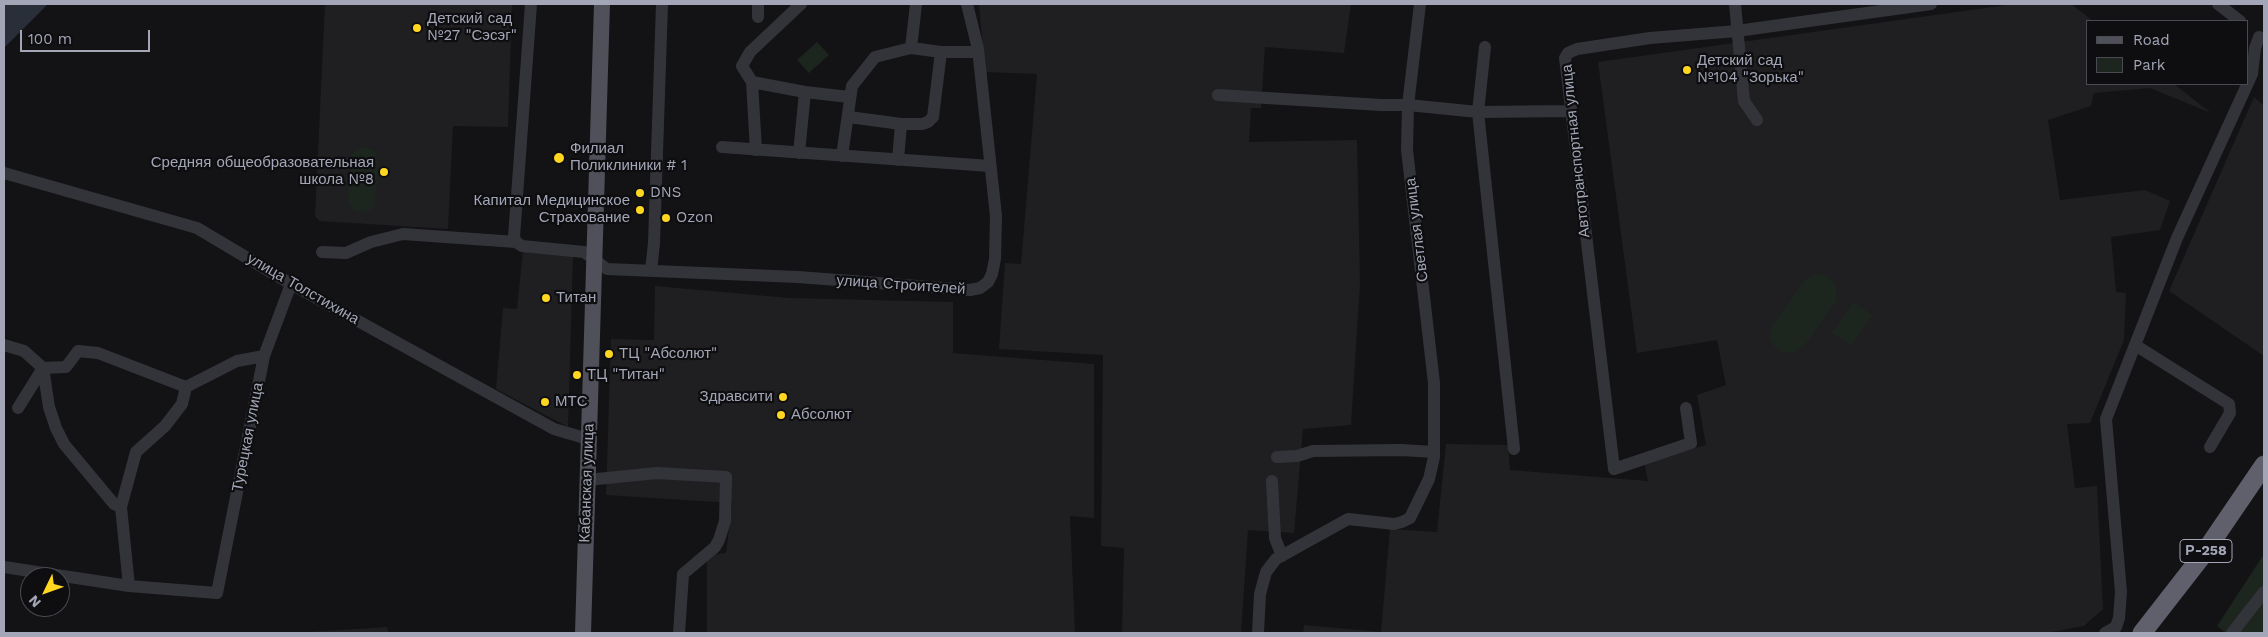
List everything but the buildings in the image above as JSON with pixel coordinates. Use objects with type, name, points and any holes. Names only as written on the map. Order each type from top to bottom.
[{"type":"highway","name":"Р-258","points":[[2142,633],[2202,556],[2264,465]]},
{"type":"main road","name":"Кабанская улица","points":[[583,633],[602,4]]},
{"type":"street","points":[[516,242],[514,237],[531,4]]},
{"type":"street","points":[[651,271],[654,243],[662,4]]},
{"type":"street","points":[[758,4],[758,17]]},
{"type":"street","points":[[756,150],[752,82],[742,66],[750,52],[801,4]]},
{"type":"street","points":[[911,48],[916,4]]},
{"type":"street","name":"улица Строителей","points":[[322,252],[346,253],[372,242],[403,234],[516,242],[522,246],[584,252],[607,269],[798,277],[970,290],[980,288],[988,282],[995,259],[996,216],[978,52],[968,4]]},
{"type":"street","name":"Светлая улица","points":[[1258,633],[1260,594],[1266,572],[1276,559],[1348,519],[1394,524],[1410,518],[1429,479],[1434,455],[1434,383],[1407,150],[1408,105],[1420,4]]},
{"type":"street","points":[[1735,4],[1744,101],[1757,120]]},
{"type":"street","name":"Автотранспортная улица","points":[[1686,408],[1691,443],[1614,469],[1564,58],[1568,53],[1577,49],[1650,38],[1737,31],[1886,7],[1931,4]]},
{"type":"street","points":[[2218,4],[2239,20]]},
{"type":"street","points":[[2248,28],[2262,37],[2255,48],[2252,74],[2248,83]]},
{"type":"street","points":[[1485,47],[1478,112],[1514,449]]},
{"type":"street","points":[[842,156],[852,86],[875,57],[911,48],[941,52],[978,52]]},
{"type":"street","points":[[849,117],[901,124],[922,124],[928,122],[933,117],[941,52]]},
{"type":"street","points":[[752,82],[805,92],[849,97]]},
{"type":"street","points":[[2115,631],[2119,618],[2121,592],[2106,419],[2177,238],[2247,85]]},
{"type":"street","points":[[799,153],[805,92]]},
{"type":"street","points":[[1218,95],[1408,105],[1478,112],[1569,110]]},
{"type":"street","points":[[898,160],[901,124]]},
{"type":"street","points":[[722,147],[990,166]]},
{"type":"street","name":"улица Толстихина","points":[[4,173],[197,228],[291,284],[554,430],[588,439]]},
{"type":"street","name":"Турецкая улица","points":[[130,586],[217,593],[264,356],[291,284]]},
{"type":"street","points":[[4,345],[24,352],[43,368],[49,407],[64,444],[114,504],[120,507]]},
{"type":"street","points":[[2135,346],[2228,404],[2230,413],[2210,447]]},
{"type":"street","points":[[43,368],[66,367],[78,351],[85,351],[98,353],[186,387],[237,361],[264,356]]},
{"type":"street","points":[[18,408],[43,368]]},
{"type":"street","points":[[4,567],[130,586],[120,507],[136,452],[165,426],[182,404],[186,387]]},
{"type":"street","points":[[1277,456],[1297,456],[1313,451],[1401,450],[1434,455]]},
{"type":"street","points":[[587,480],[657,473],[726,477],[725,521],[720,540],[715,547],[683,574],[679,633]]},
{"type":"street","points":[[1272,481],[1275,538],[1282,556]]},
{"type":"street","points":[[2232,633],[2264,592]]},
{"type":"shaded area","points":[[4,4],[48,4],[4,48]]},
{"type":"shaded area","name":"Средняя общеобразовательная школа №8","points":[[325,4],[512,4],[508,127],[453,126],[448,229],[319,221],[315,216]]},
{"type":"shaded area","points":[[979,4],[1351,4],[1344,53],[1265,47],[1261,108],[1251,108],[1249,142],[1357,140],[1360,284],[1351,425],[1303,429],[1294,533],[1248,530],[1241,633],[1122,633],[1124,548],[1101,546],[1103,355],[999,349],[1005,263],[1021,264],[1037,74],[985,72]]},
{"type":"shaded area","points":[[2014,4],[2071,4],[2092,20],[2086,20],[2086,85],[2175,85],[2211,113],[2150,88],[2094,93],[2091,106],[2048,120],[2060,200],[2145,190],[2170,201],[2160,230],[2111,237],[2116,292],[2126,293],[2124,340],[2090,423],[2067,424],[2075,488],[2097,486],[2103,609],[2084,626],[2046,633],[1303,633],[1304,625],[1381,632],[1390,529],[1437,532],[1446,444],[1508,445],[1510,470],[1648,481],[1644,462],[1706,445],[1697,395],[1726,385],[1717,340],[1637,353],[1598,62]]},
{"type":"shaded area","points":[[2254,97],[2264,106],[2264,356],[2169,291]]},
{"type":"shaded area","points":[[523,250],[573,256],[568,427],[496,389],[503,308],[517,309]]},
{"type":"shaded area","points":[[655,286],[789,298],[953,302],[953,353],[1094,364],[1094,518],[1070,516],[1075,633],[707,633],[707,555],[726,553],[732,503],[606,495],[611,339],[654,340]]},
{"type":"shaded area","points":[[387,627],[389,633],[310,632]]},
{"type":"green space","points":[[817,42],[829,55],[809,73],[797,60]]},
{"type":"green space","points":[[359,148],[373,150],[378,163],[375,205],[372,209],[363,213],[353,210],[348,201],[350,159],[351,155]]},
{"type":"green space","points":[[1815,274],[1822,274],[1833,281],[1836,287],[1837,300],[1804,346],[1793,353],[1779,351],[1770,340],[1771,327],[1804,281]]},
{"type":"green space","points":[[1854,302],[1872,315],[1851,346],[1832,333]]},
{"type":"green space","points":[[2264,554],[2264,633],[2226,633],[2217,626]]},
{"type":"place","name":"Детский сад №27 \"Сэсэг\"","points":[[417,28]]},
{"type":"place","name":"Детский сад №104 \"Зорька\"","points":[[1687,70]]},
{"type":"place","name":"Филиал Поликлиники # 1","points":[[559,158]]},
{"type":"place","name":"Средняя общеобразовательная школа №8","points":[[384,172]]},
{"type":"place","name":"DNS","points":[[640,193]]},
{"type":"place","name":"Капитал Медицинское Страхование","points":[[640,210]]},
{"type":"place","name":"Ozon","points":[[666,218]]},
{"type":"place","name":"Титан","points":[[546,298]]},
{"type":"place","name":"ТЦ \"Абсолют\"","points":[[609,354]]},
{"type":"place","name":"ТЦ \"Титан\"","points":[[577,375]]},
{"type":"place","name":"Здравсити","points":[[783,397]]},
{"type":"place","name":"МТС","points":[[545,402]]},
{"type":"place","name":"Абсолют","points":[[781,415]]}]
